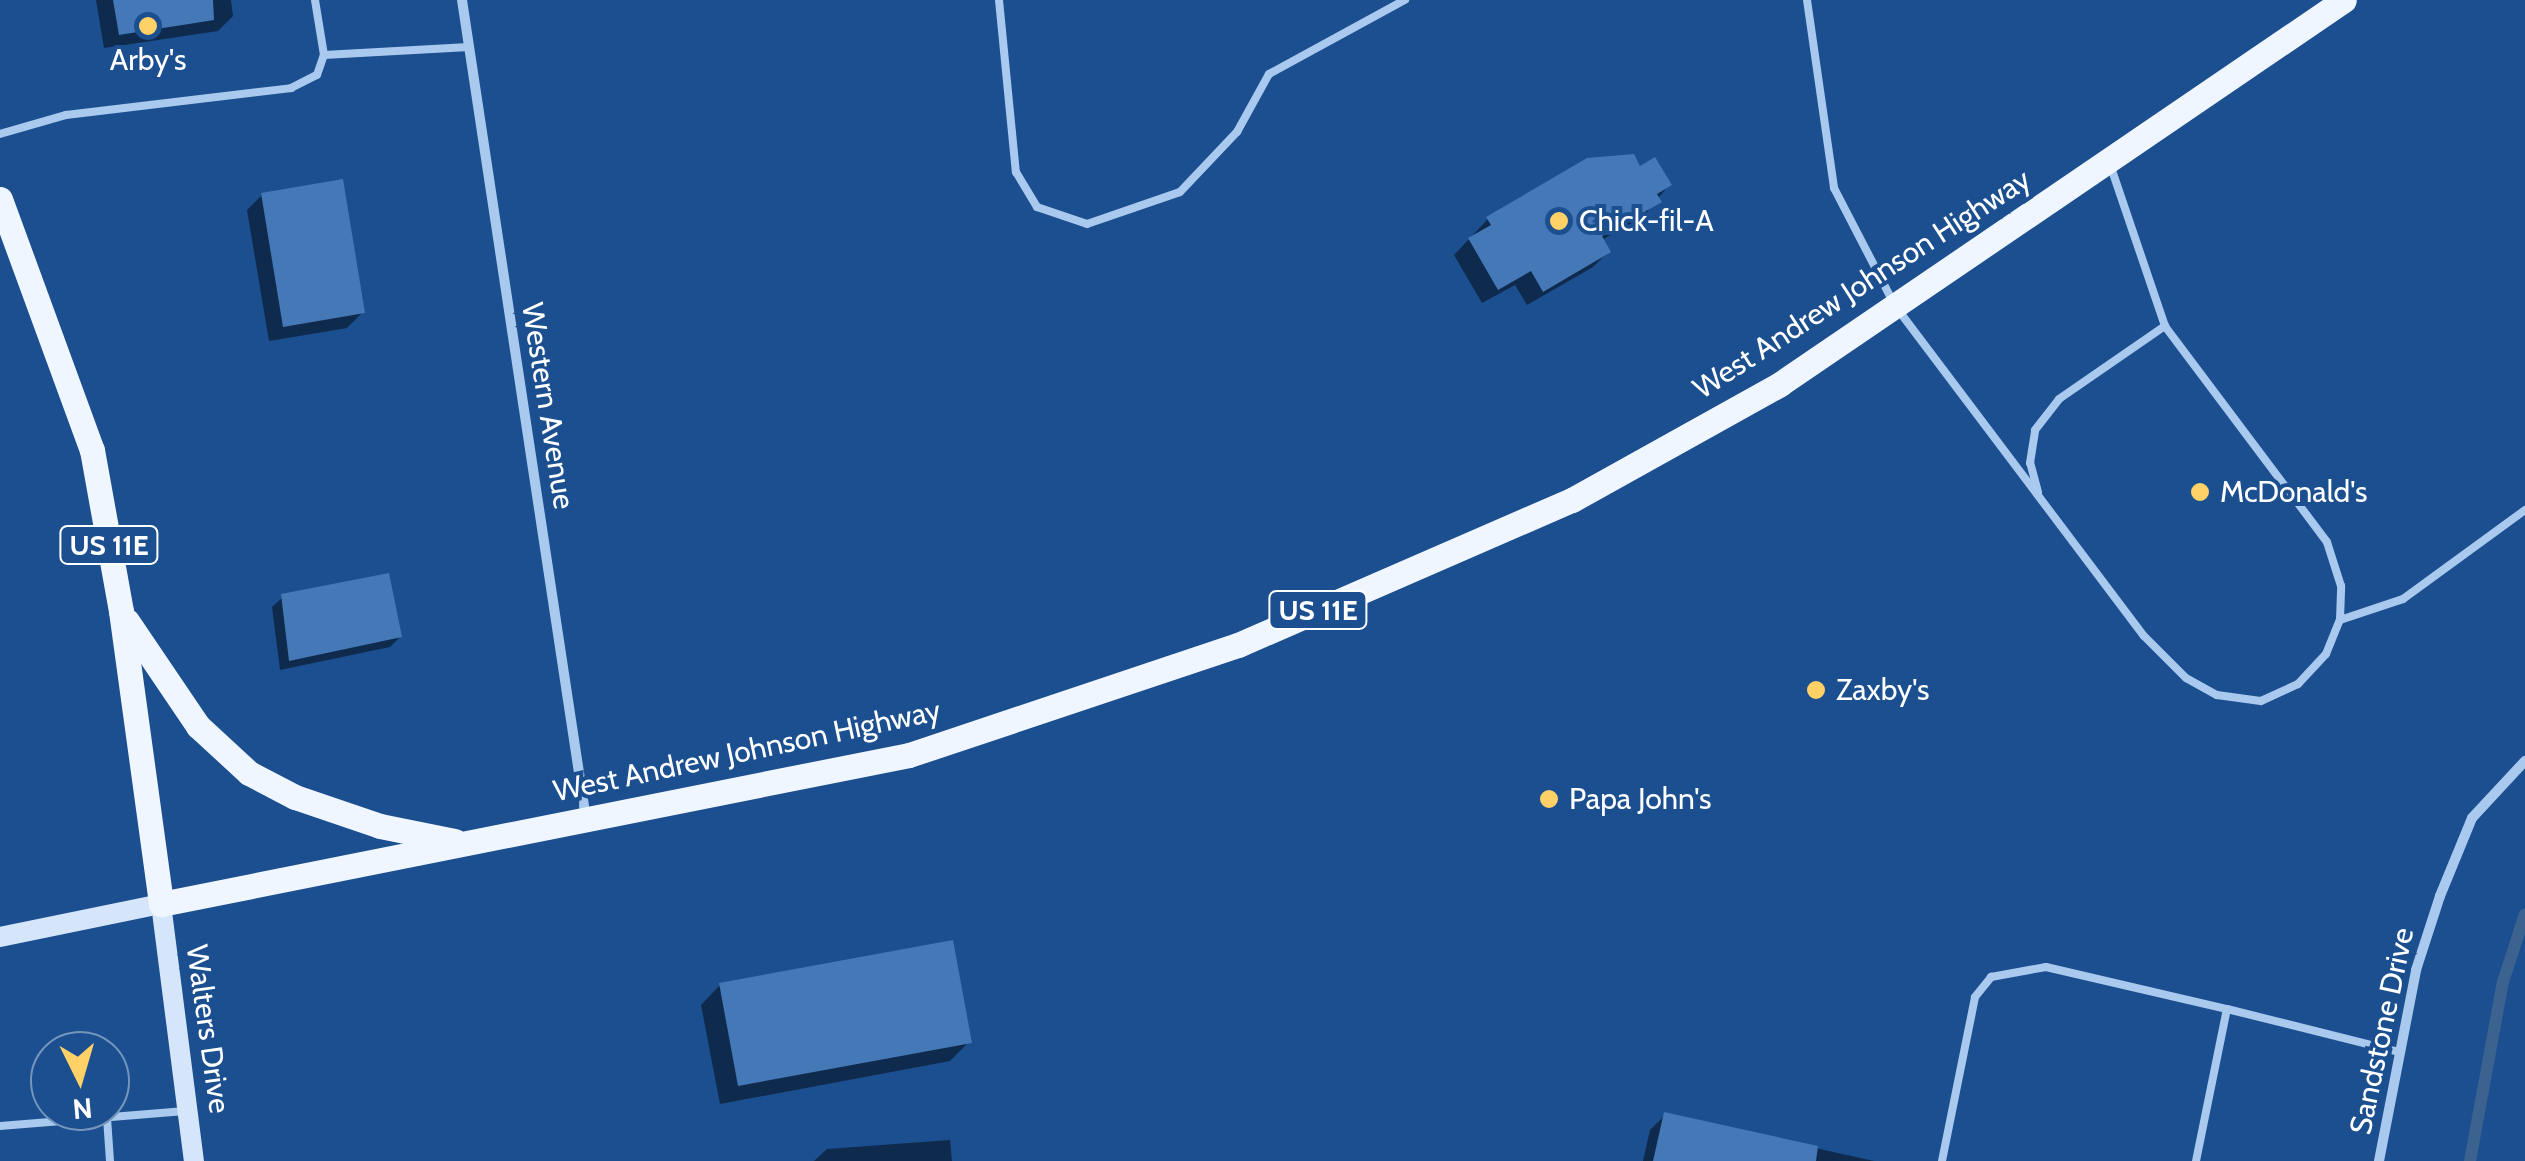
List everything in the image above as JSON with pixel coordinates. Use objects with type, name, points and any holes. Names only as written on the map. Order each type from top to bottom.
[{"type":"main road","name":"West Andrew Johnson Highway","points":[[161,904],[909,755],[1238,645],[1572,500],[1780,384],[2344,0]]},
{"type":"main road","name":"US 11E","points":[[0,199],[92,450],[121,611],[161,904]]},
{"type":"main road","points":[[121,611],[198,726],[249,773],[295,797],[380,826],[465,843]]},
{"type":"street","name":"Western Avenue","points":[[462,0],[586,819]]},
{"type":"street","name":"Sandstone Drive","points":[[2379,1161],[2416,970],[2472,818],[2525,761]]},
{"type":"street","name":"West Andrew Johnson Highway","points":[[0,936],[161,904]]},
{"type":"street","name":"Walters Drive","points":[[161,904],[194,1161]]},
{"type":"lane","points":[[0,134],[66,115],[291,88],[316,75],[324,55],[315,0]]},
{"type":"lane","points":[[999,0],[1016,172],[1037,207],[1087,224],[1180,192],[1237,132],[1269,74],[1405,0]]},
{"type":"lane","points":[[1807,0],[1834,188],[1895,306],[2144,636],[2186,678],[2217,695],[2262,700],[2298,684],[2326,654],[2340,620],[2342,586],[2326,542],[2165,326],[2108,160]]},
{"type":"lane","points":[[324,55],[469,47]]},
{"type":"lane","points":[[2039,496],[2030,463],[2034,430],[2059,399],[2165,326]]},
{"type":"lane","points":[[2340,620],[2403,599],[2525,510]]},
{"type":"lane","points":[[1942,1161],[1975,997],[1991,977],[2046,967],[2400,1052]]},
{"type":"lane","points":[[2196,1161],[2228,1009]]},
{"type":"lane","points":[[130,1116],[190,1111]]},
{"type":"lane","points":[[0,1126],[30,1124]]},
{"type":"lane","points":[[108,1131],[110,1161]]},
{"type":"building","name":"Arby's","points":[[113,0],[213,0],[214,20],[119,35]]},
{"type":"building","name":"Chick-fil-A","points":[[1634,154],[1640,166],[1655,157],[1672,185],[1657,194],[1662,202],[1602,236],[1611,252],[1543,292],[1531,271],[1498,290],[1468,238],[1491,225],[1486,217],[1587,158]]},
{"type":"building","points":[[343,179],[365,313],[283,327],[261,193]]},
{"type":"building","points":[[389,573],[402,637],[289,661],[281,594]]},
{"type":"building","points":[[953,940],[972,1043],[738,1086],[719,983]]},
{"type":"building","points":[[1664,1112],[1818,1146],[1816,1161],[1653,1161]]},
{"type":"waterway","points":[[2470,1161],[2503,982],[2525,914]]},
{"type":"place","name":"Arby's","points":[[148,26]]},
{"type":"place","name":"Chick-fil-A","points":[[1559,221]]},
{"type":"place","name":"McDonald's","points":[[2200,492]]},
{"type":"place","name":"Zaxby's","points":[[1816,690]]},
{"type":"place","name":"Papa John's","points":[[1549,799]]}]
